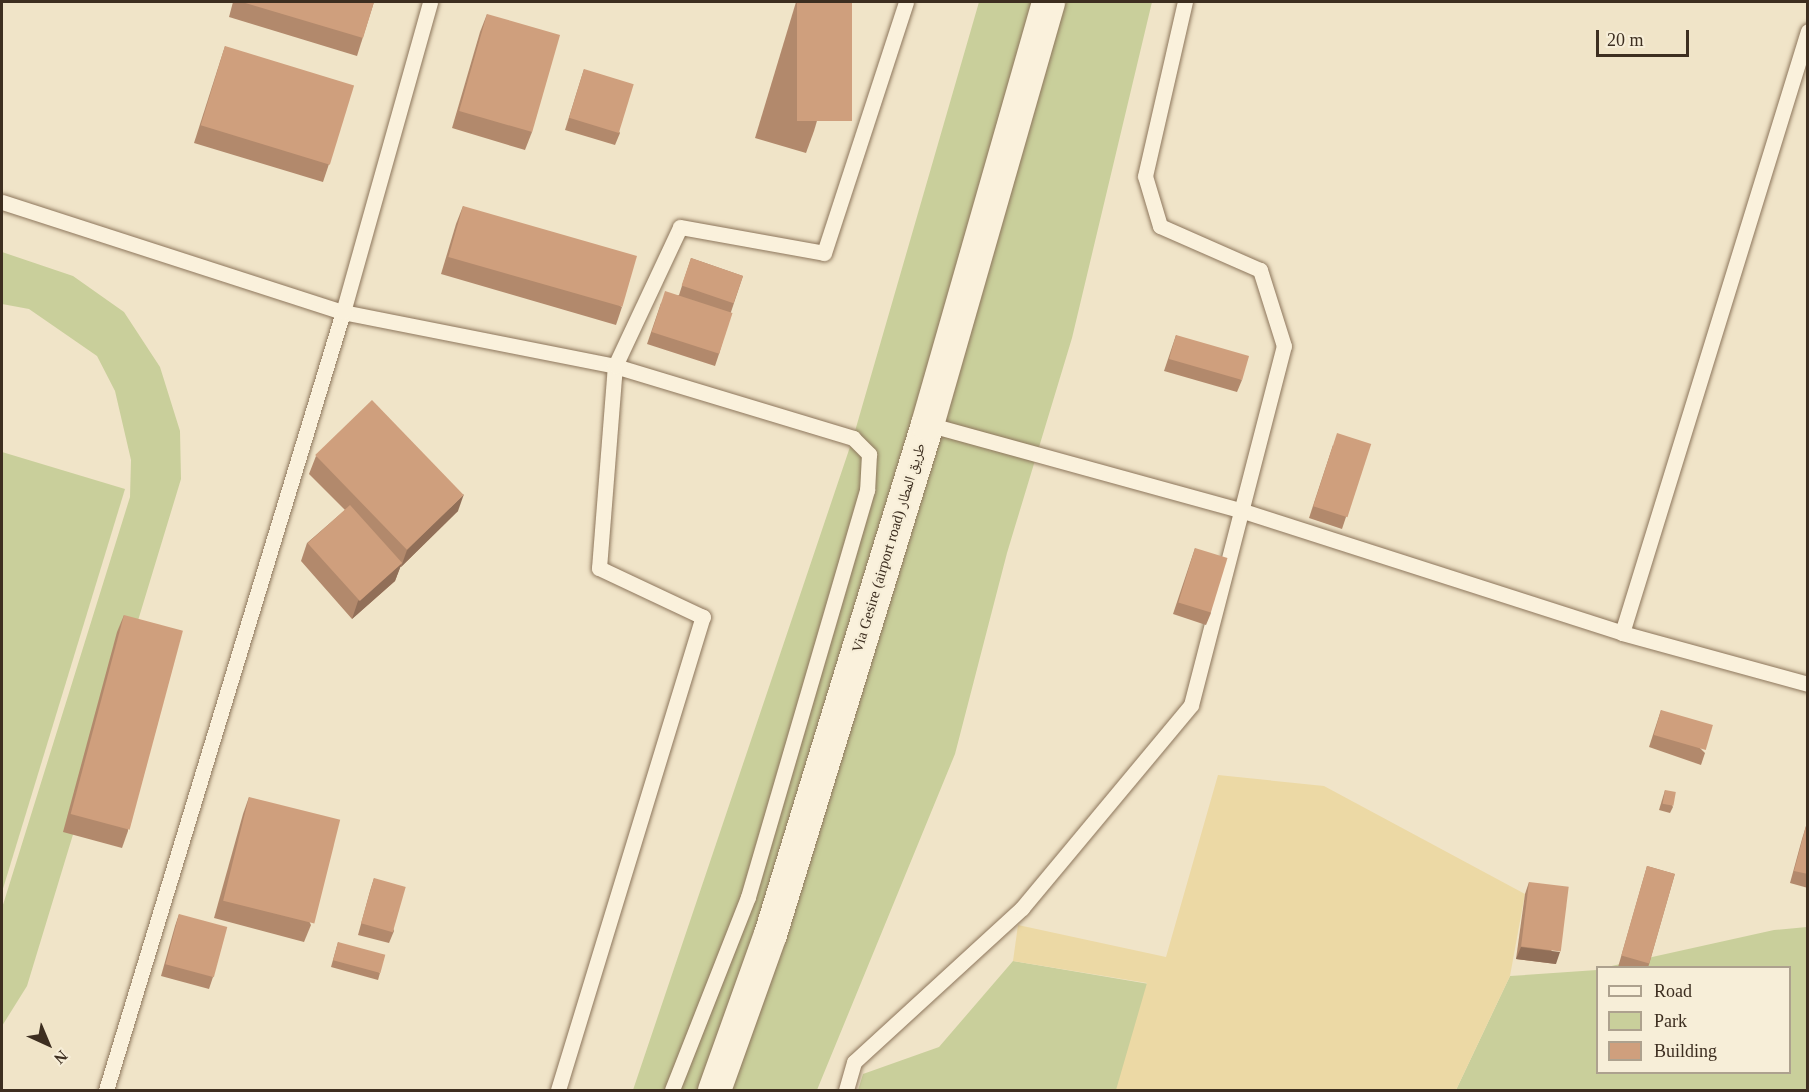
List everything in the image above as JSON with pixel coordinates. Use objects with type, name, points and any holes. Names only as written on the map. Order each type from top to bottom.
[{"type":"main road","name":"Via Gesire (airport road) طريق المطار","points":[[714,1090],[770,934],[927,424],[1048,2]]},
{"type":"lane","points":[[106,1090],[343,312],[430,2]]},
{"type":"lane","points":[[558,1090],[703,617],[599,568],[615,366],[680,227],[824,253],[906,2]]},
{"type":"lane","points":[[846,1090],[854,1062],[1022,908],[1191,705],[1284,346],[1260,270],[1160,226],[1145,176],[1185,2]]},
{"type":"lane","points":[[1622,633],[1808,31]]},
{"type":"lane","points":[[2,202],[343,312],[615,366],[853,438],[869,454],[867,490],[748,897],[672,1090]]},
{"type":"lane","points":[[927,424],[1243,511],[1622,633],[1808,684]]},
{"type":"green space","points":[[979,2],[1152,2],[1072,338],[1007,553],[955,754],[817,1090],[633,1090],[853,438]]},
{"type":"green space","points":[[2,252],[73,276],[124,312],[160,367],[180,431],[181,479],[27,986],[2,1026],[2,908],[130,497],[131,460],[115,391],[97,356],[29,309],[2,304]]},
{"type":"green space","points":[[2,452],[125,489],[2,892]]},
{"type":"green space","points":[[1807,927],[1807,1090],[1456,1090],[1510,976],[1596,970],[1596,1074],[1791,1074],[1791,966],[1612,966],[1774,930]]},
{"type":"green space","points":[[1013,961],[1155,985],[1119,1090],[858,1090],[863,1074],[939,1047]]},
{"type":"sand","points":[[1218,775],[1324,786],[1525,894],[1510,976],[1456,1090],[1116,1090],[1147,983],[1013,961],[1018,925],[1166,957]]},
{"type":"building","points":[[242,2],[374,2],[363,38]]},
{"type":"building","points":[[797,2],[852,2],[852,121],[797,121]]},
{"type":"building","points":[[487,14],[560,35],[532,132],[459,111]]},
{"type":"building","points":[[225,46],[354,85],[330,165],[201,125]]},
{"type":"building","points":[[584,69],[634,84],[619,133],[569,118]]},
{"type":"building","points":[[463,206],[637,256],[622,307],[448,257]]},
{"type":"building","points":[[691,258],[743,276],[734,303],[682,285]]},
{"type":"building","points":[[665,291],[733,313],[719,354],[652,332]]},
{"type":"building","points":[[1176,335],[1249,356],[1242,380],[1169,359]]},
{"type":"building","points":[[372,400],[464,495],[407,550],[315,455]]},
{"type":"building","points":[[1337,433],[1371,444],[1347,517],[1313,506]]},
{"type":"building","points":[[350,505],[402,563],[360,601],[308,543]]},
{"type":"building","points":[[1195,548],[1228,558],[1211,612],[1178,603]]},
{"type":"building","points":[[124,615],[183,631],[130,830],[71,814]]},
{"type":"building","points":[[1661,710],[1713,725],[1706,750],[1654,735]]},
{"type":"building","points":[[1665,790],[1676,792],[1673,806],[1663,804]]},
{"type":"building","points":[[249,797],[340,820],[314,924],[223,901]]},
{"type":"building","points":[[1806,826],[1808,827],[1808,874],[1794,871]]},
{"type":"building","points":[[1647,866],[1675,874],[1649,963],[1621,955]]},
{"type":"building","points":[[374,878],[406,887],[393,932],[361,923]]},
{"type":"building","points":[[1529,882],[1569,887],[1561,951],[1521,947]]},
{"type":"building","points":[[179,914],[227,927],[214,977],[166,964]]},
{"type":"building","points":[[338,942],[385,955],[380,973],[333,960]]}]
